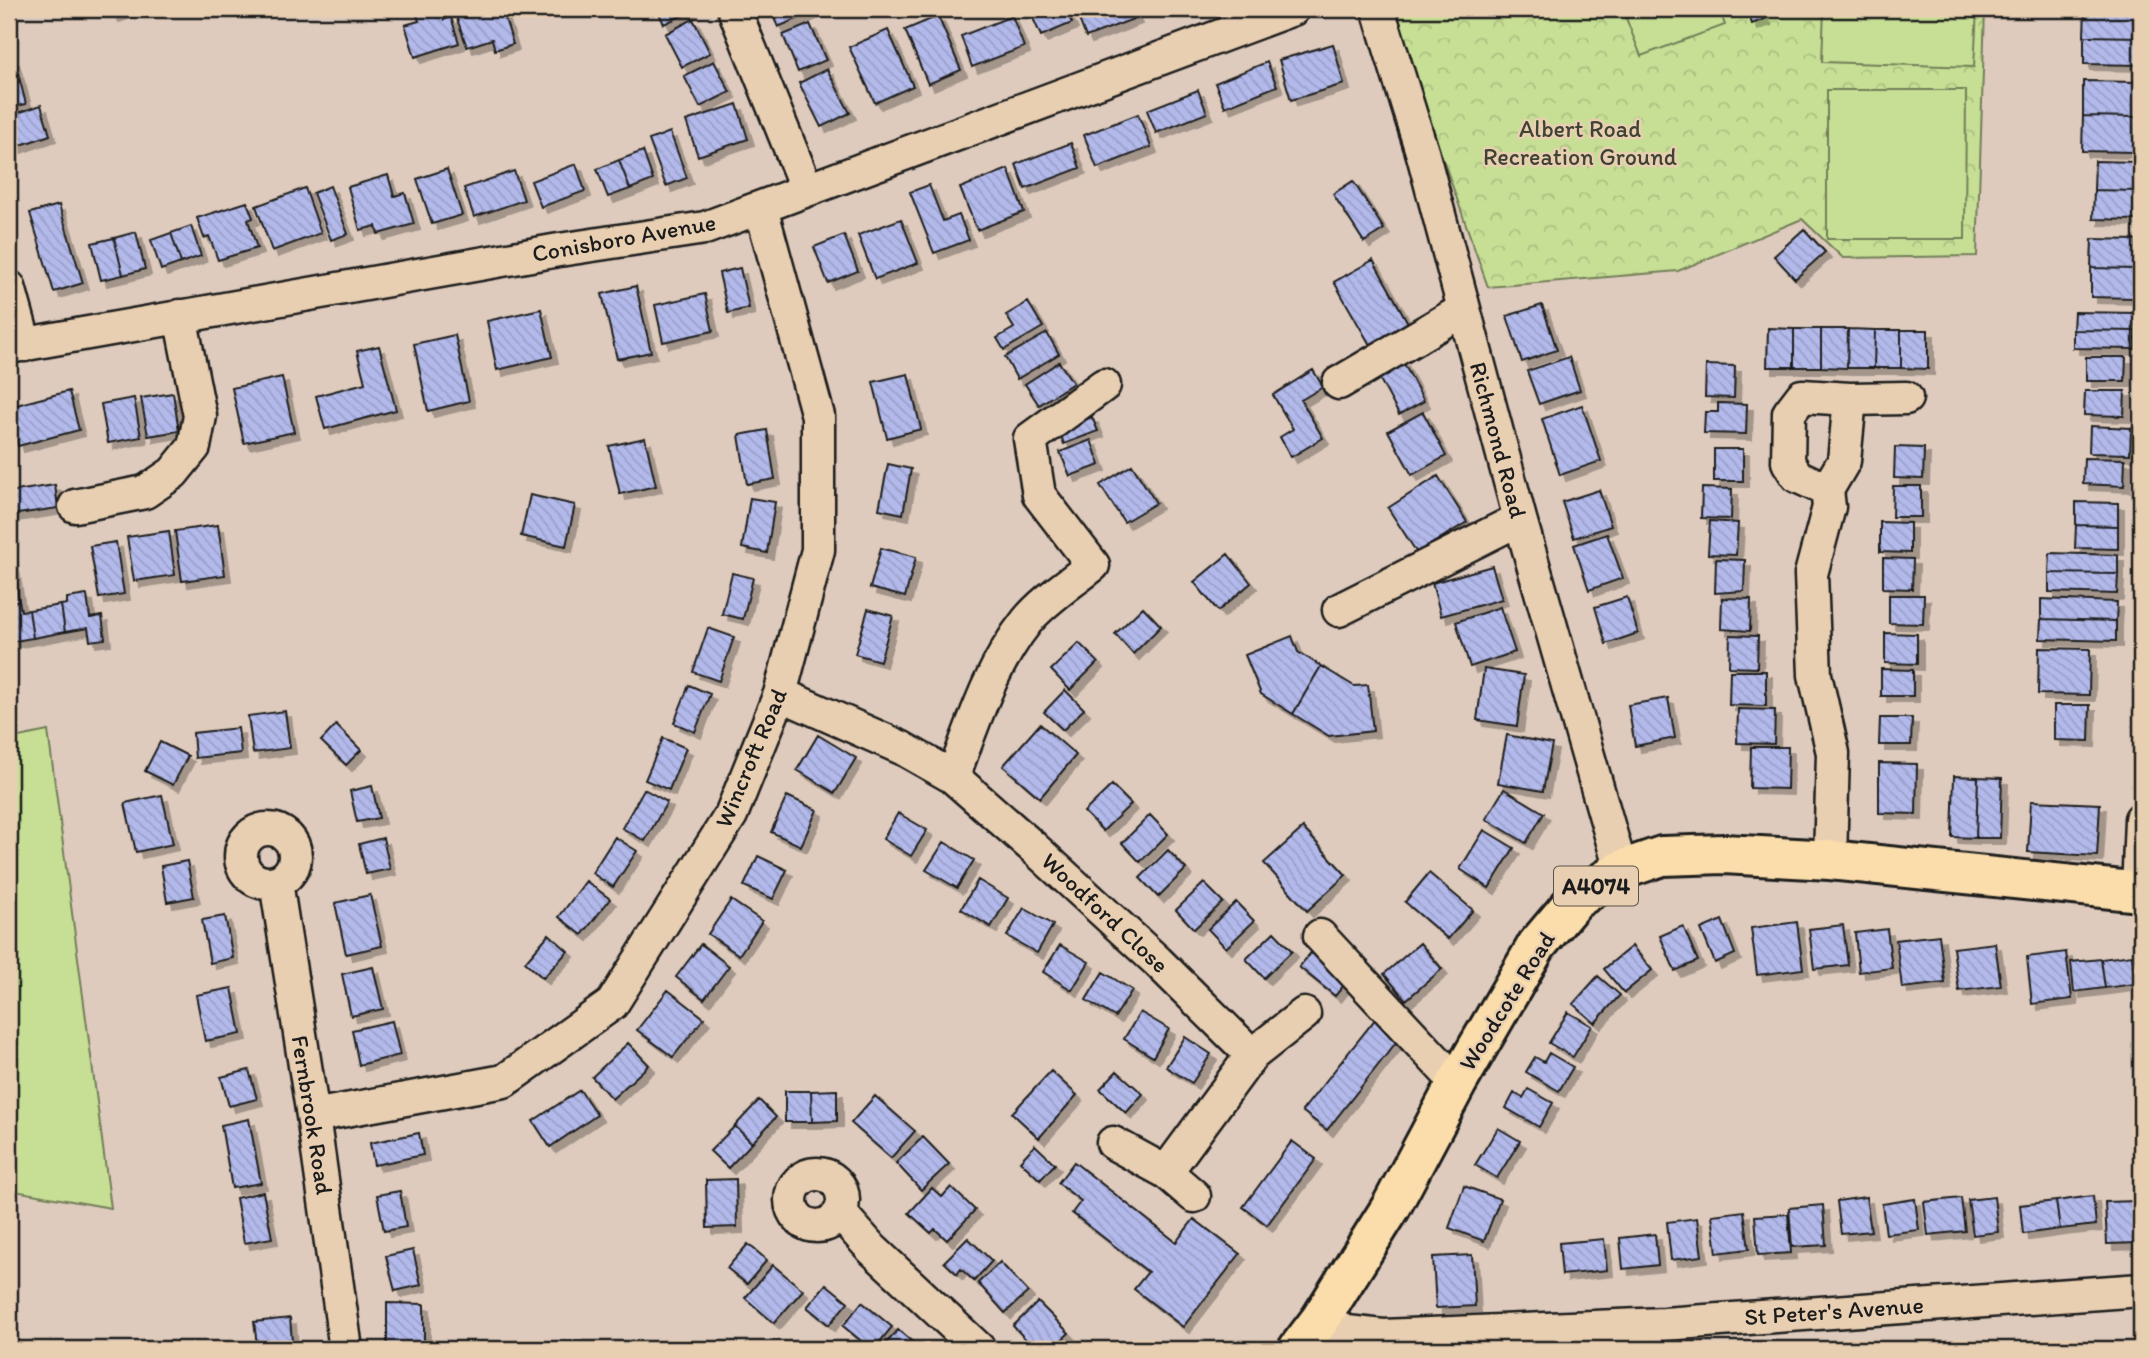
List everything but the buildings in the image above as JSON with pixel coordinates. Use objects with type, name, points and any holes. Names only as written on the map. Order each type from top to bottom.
[{"type":"main road","name":"Woodcote Road","points":[[1309,1335],[1391,1207],[1457,1083],[1537,945],[1575,900],[1621,870],[1662,856],[1724,854],[1830,860],[2139,892]]},
{"type":"street","points":[[734,9],[807,190]]},
{"type":"street","name":"Conisboro Avenue","points":[[17,346],[545,252],[705,228],[1293,9]]},
{"type":"street","name":"Richmond Road","points":[[1378,9],[1423,155],[1520,519],[1621,870]]},
{"type":"street","name":"Wincroft Road","points":[[313,1116],[504,1081],[612,1004],[731,815],[780,694],[818,550],[818,415],[761,208]]},
{"type":"street","points":[[9,287],[17,346]]},
{"type":"street","points":[[1339,383],[1463,310]]},
{"type":"street","points":[[75,506],[145,492],[173,473],[194,447],[200,416],[180,316]]},
{"type":"street","points":[[953,777],[1003,654],[1028,619],[1093,565],[1039,495],[1030,439],[1104,385]]},
{"type":"street","points":[[1827,490],[1797,476],[1788,462],[1789,413],[1802,396],[1906,398]]},
{"type":"street","points":[[1830,860],[1833,753],[1815,675],[1811,574],[1829,507],[1827,490],[1844,460],[1850,399]]},
{"type":"street","points":[[1339,610],[1520,519]]},
{"type":"street","name":"Woodford Close","points":[[780,694],[902,748],[953,777],[1147,952],[1252,1055]]},
{"type":"street","points":[[2139,892],[2141,819]]},
{"type":"street","name":"Fernbrook Road","points":[[276,882],[346,1349]]},
{"type":"street","points":[[1320,936],[1457,1083]]},
{"type":"street","points":[[1166,1172],[1252,1055],[1304,1014]]},
{"type":"street","points":[[1113,1143],[1166,1172],[1194,1196]]},
{"type":"street","points":[[840,1213],[872,1249],[979,1349]]},
{"type":"street","name":"St Peter's Avenue","points":[[1309,1335],[1347,1332],[1383,1336],[1664,1324],[2141,1290]]},
{"type":"green space","name":"Albert Road Recreation Ground","points":[[1390,9],[1985,9],[1977,256],[1843,258],[1802,219],[1678,271],[1488,287]]},
{"type":"green space","points":[[1651,9],[1719,9],[1725,25],[1641,56],[1626,18]]},
{"type":"green space","points":[[1824,9],[1977,9],[1974,67],[1822,62]]},
{"type":"green space","points":[[1827,90],[1966,90],[1965,239],[1827,239]]},
{"type":"green space","points":[[48,731],[111,1208],[9,1190],[9,739]]}]
